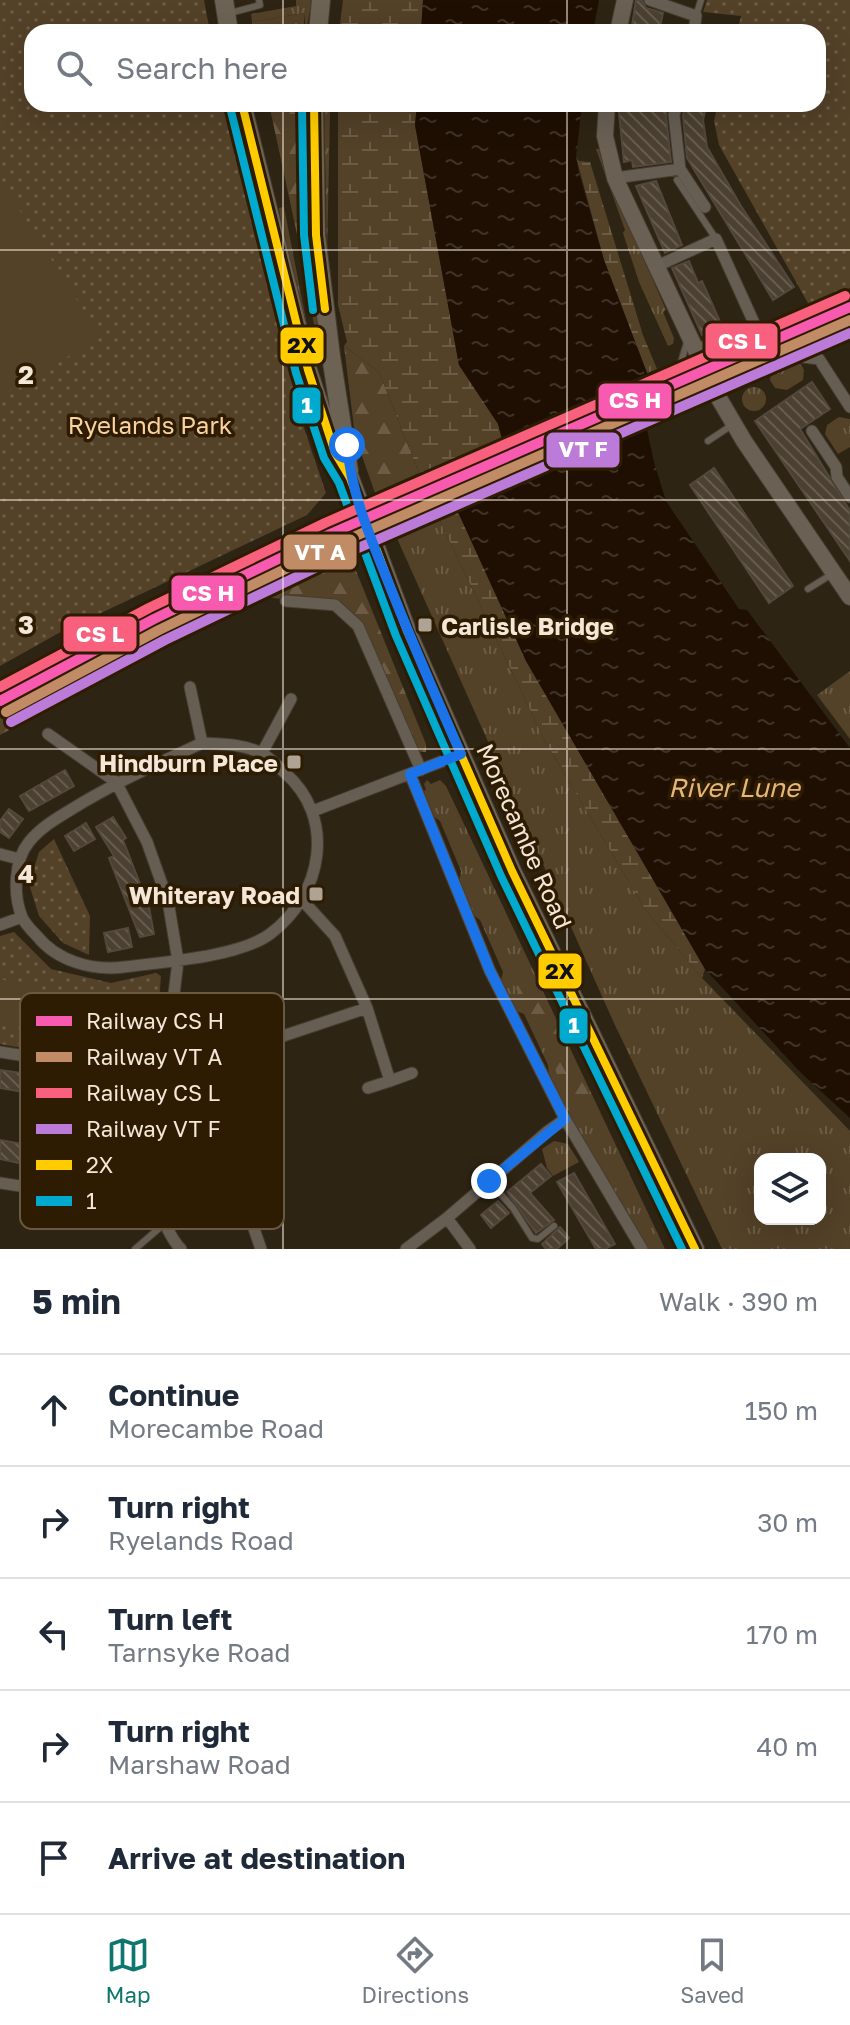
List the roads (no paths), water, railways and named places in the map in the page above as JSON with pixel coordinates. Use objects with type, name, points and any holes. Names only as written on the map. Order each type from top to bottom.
[{"type":"main road","points":[[319,24],[321,0]]},
{"type":"main road","name":"Morecambe Road","points":[[244,112],[311,379],[335,453],[350,478],[407,631],[512,871],[695,1249]]},
{"type":"main road","name":"Morecambe Road","points":[[314,112],[316,235],[329,348],[350,478]]},
{"type":"street","points":[[620,24],[625,0]]},
{"type":"street","points":[[650,0],[696,16],[695,24]]},
{"type":"street","points":[[606,112],[605,136],[615,178],[717,395],[850,597]]},
{"type":"street","points":[[675,112],[678,175],[705,207]]},
{"type":"street","points":[[615,178],[678,175]]},
{"type":"street","points":[[657,266],[716,239],[755,325],[693,343]]},
{"type":"street","points":[[724,386],[788,355],[819,359],[850,407]]},
{"type":"street","points":[[812,431],[836,467],[837,477],[850,497]]},
{"type":"street","points":[[286,601],[335,605],[358,626],[490,971],[565,1119],[642,1249]]},
{"type":"street","points":[[190,687],[202,743]]},
{"type":"street","points":[[262,753],[291,699]]},
{"type":"street","points":[[48,734],[116,782],[147,842],[168,901],[178,961],[174,993]]},
{"type":"street","points":[[202,743],[231,745],[262,753],[292,779],[313,811],[317,839],[316,864],[303,901],[268,936],[245,946],[178,961],[114,968],[84,965],[56,955],[22,917],[17,890],[19,859],[28,843],[38,832],[116,782],[202,743]]},
{"type":"street","points":[[313,811],[461,754]]},
{"type":"street","points":[[0,854],[19,859]]},
{"type":"street","points":[[303,901],[335,936],[367,1008],[390,1081]]},
{"type":"street","points":[[0,925],[22,917]]},
{"type":"street","points":[[284,1036],[367,1008]]},
{"type":"street","points":[[0,1052],[20,1055]]},
{"type":"street","points":[[368,1088],[412,1073]]},
{"type":"street","points":[[406,1249],[565,1119]]},
{"type":"street","points":[[0,1183],[20,1186]]},
{"type":"street","points":[[447,1218],[470,1249]]},
{"type":"street","points":[[165,1229],[181,1249]]},
{"type":"street","points":[[254,1229],[261,1249]]},
{"type":"lane","points":[[226,15],[260,5],[259,0]]},
{"type":"lane","points":[[696,16],[701,0]]},
{"type":"lane","points":[[678,175],[716,239]]},
{"type":"lane","points":[[684,391],[677,376],[693,343]]},
{"type":"lane","points":[[708,441],[734,424]]},
{"type":"lane","points":[[808,589],[833,572]]},
{"type":"lane","points":[[489,1181],[513,1208],[532,1238],[538,1239],[554,1226]]},
{"type":"lane","points":[[135,1249],[158,1229]]},
{"type":"water","points":[[423,0],[599,0],[594,24],[422,24]]},
{"type":"water","name":"River Lune","points":[[416,112],[581,112],[576,157],[579,173],[604,260],[647,373],[645,420],[666,501],[739,609],[747,610],[850,748],[850,1118],[800,1072],[705,969],[526,661],[458,512],[503,493],[511,473],[498,424],[459,365],[415,125]]},
{"type":"place","name":"Carlisle Bridge","points":[[425,625]]},
{"type":"place","name":"Hindburn Place","points":[[294,762]]},
{"type":"place","name":"Whiteray Road","points":[[316,894]]},
{"type":"park label","name":"Ryelands Park","points":[[150,424]]}]
